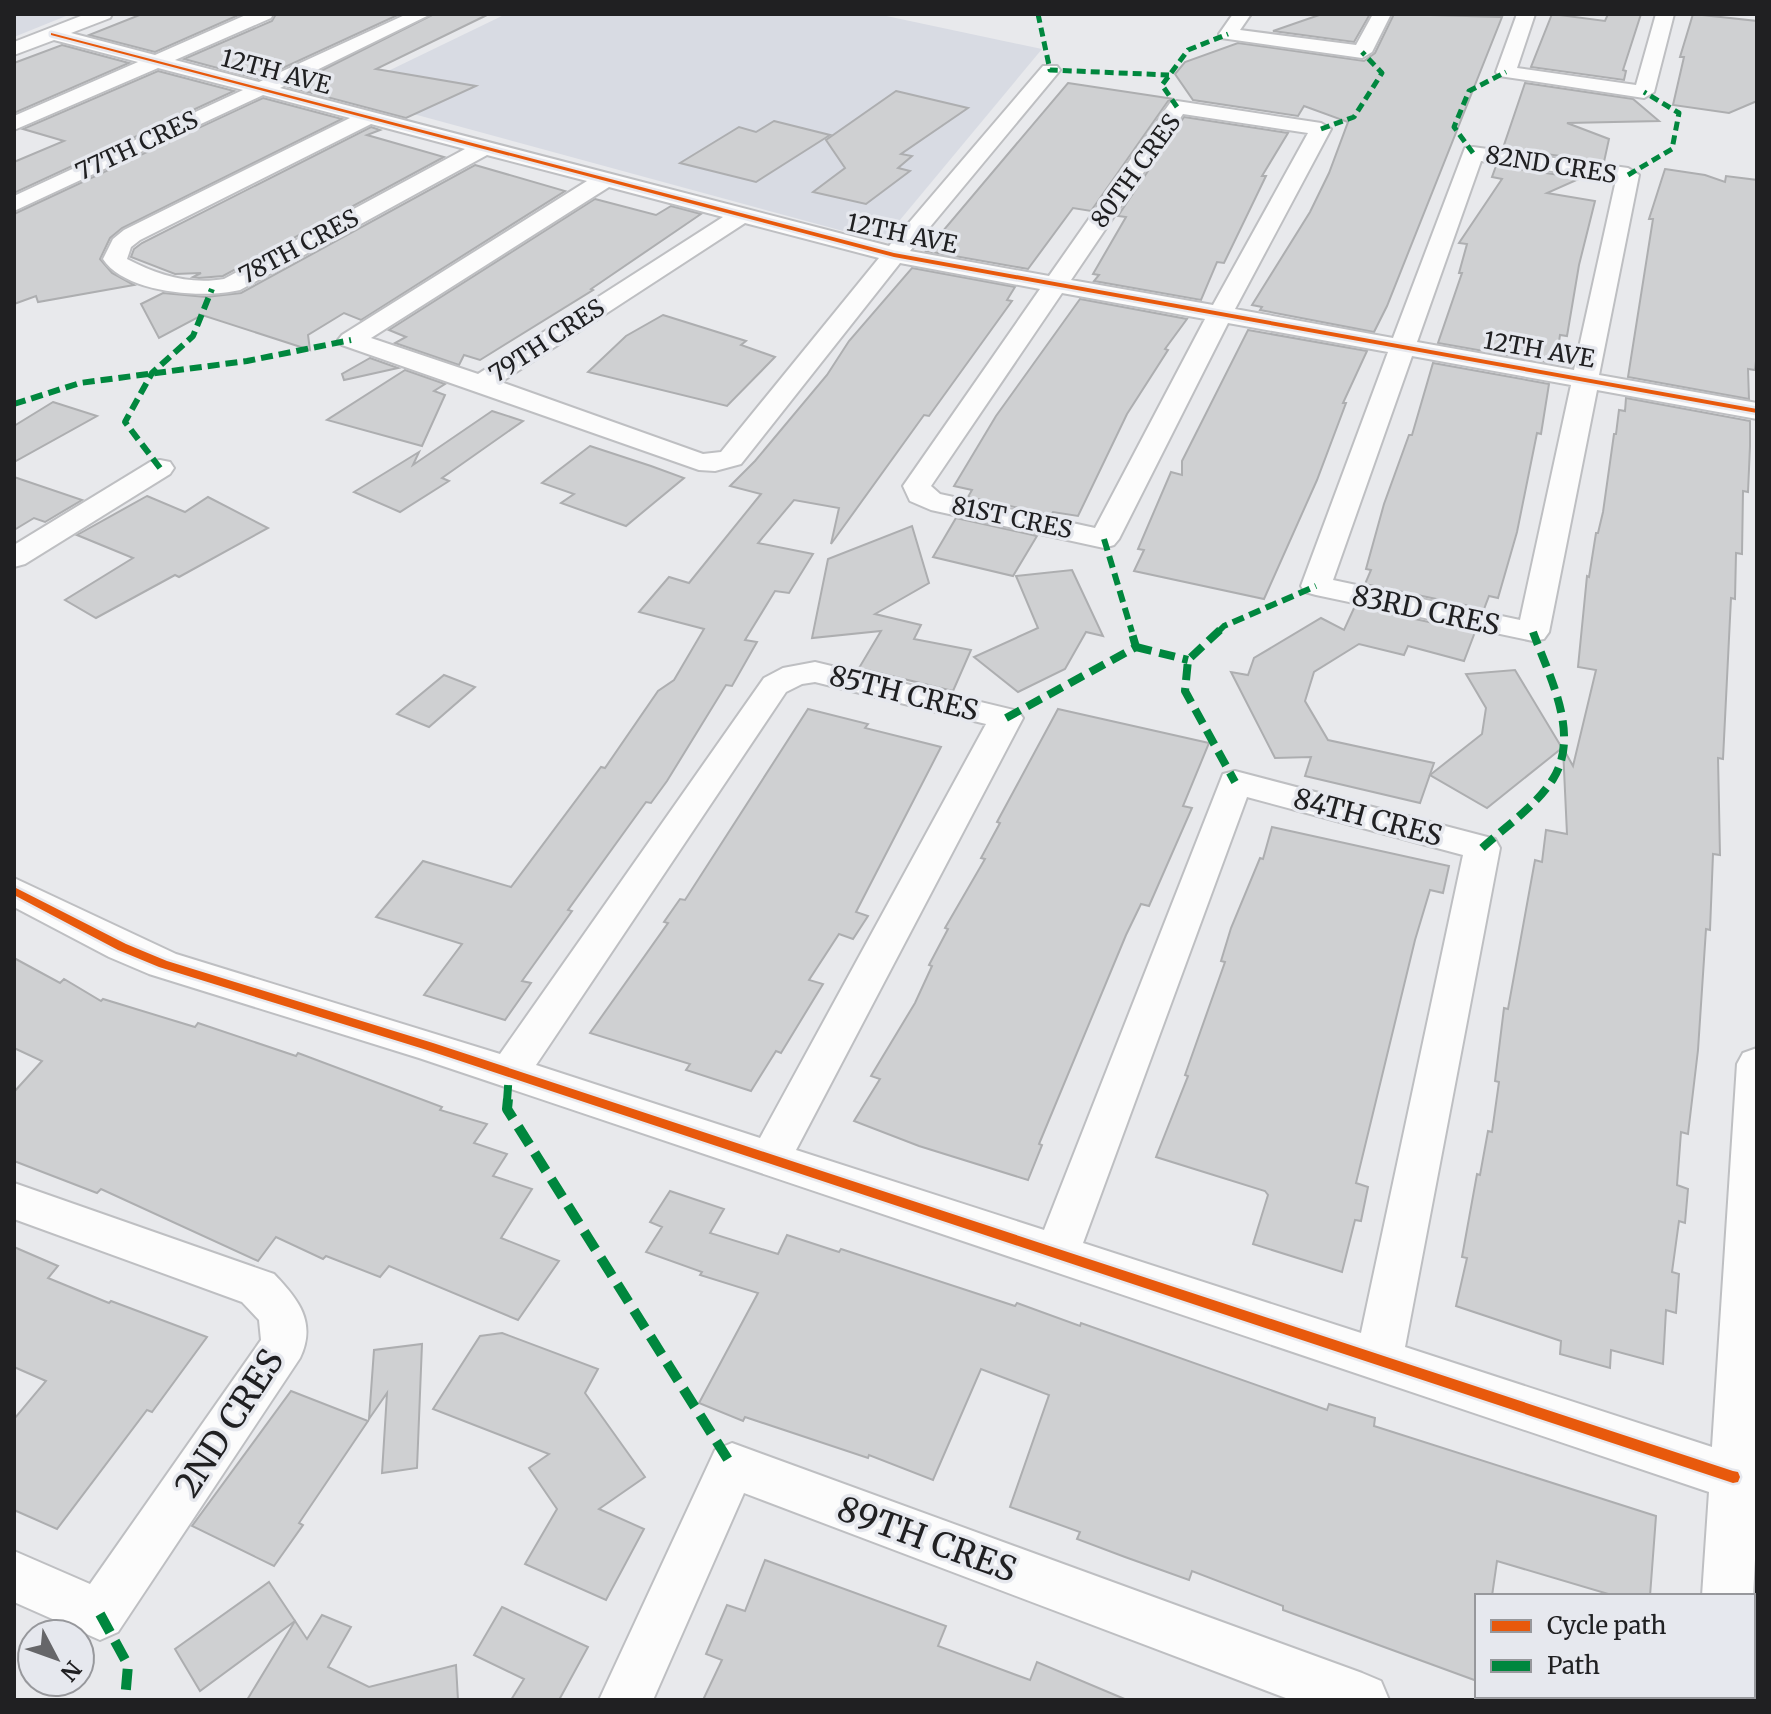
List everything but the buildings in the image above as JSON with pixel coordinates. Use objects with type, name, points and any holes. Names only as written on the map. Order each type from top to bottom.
[{"type":"street","points":[[14,49],[103,14]]},
{"type":"street","points":[[14,124],[264,14]]},
{"type":"street","name":"77TH CRES","points":[[14,204],[422,14]]},
{"type":"street","points":[[1242,14],[1228,34],[1362,52],[1382,14]]},
{"type":"street","points":[[1526,14],[1506,72],[1644,92],[1665,14]]},
{"type":"street","name":"12TH AVE","points":[[53,34],[894,255],[1757,411]]},
{"type":"street","points":[[481,384],[699,462],[715,463],[731,458],[894,255],[1050,70]]},
{"type":"street","name":"80TH CRES","points":[[1055,286],[1177,107],[1321,129],[1220,314]]},
{"type":"street","name":"78TH CRES","points":[[369,117],[132,235],[121,244],[115,259],[119,265],[182,289],[212,289],[231,285],[483,148]]},
{"type":"street","name":"82ND CRES","points":[[1403,346],[1473,153],[1628,175],[1586,379]]},
{"type":"street","name":"79TH CRES","points":[[606,179],[351,340],[481,384],[740,216]]},
{"type":"street","name":"81ST CRES","points":[[1055,286],[917,486],[920,495],[931,501],[1104,539],[1220,314]]},
{"type":"street","name":"83RD CRES","points":[[1403,346],[1316,586],[1533,632],[1586,379]]},
{"type":"street","points":[[14,558],[160,468]]},
{"type":"street","name":"85TH CRES","points":[[509,1073],[775,685],[794,675],[815,672],[1006,718],[770,1159]]},
{"type":"street","name":"84TH CRES","points":[[1057,1254],[1235,782],[1482,848],[1379,1360]]},
{"type":"street","points":[[14,891],[122,947],[163,964],[509,1073],[1733,1477]]},
{"type":"street","points":[[1728,1594],[1757,1064]]},
{"type":"street","name":"2ND CRES","points":[[14,1201],[258,1288],[281,1312],[284,1344],[100,1614],[14,1576]]},
{"type":"street","name":"89TH CRES","points":[[626,1700],[732,1466],[1362,1700]]},
{"type":"shaded area","points":[[14,14],[71,14],[14,37]]},
{"type":"shaded area","points":[[506,14],[877,14],[1042,49],[885,238],[843,231],[351,97],[353,88]]},
{"type":"marked path","points":[[1038,14],[1050,70],[1169,75]]},
{"type":"marked path","points":[[1177,107],[1162,85],[1188,50],[1228,34]]},
{"type":"marked path","points":[[1321,129],[1354,117],[1382,73],[1362,52]]},
{"type":"marked path","points":[[1473,153],[1454,127],[1469,91],[1506,72]]},
{"type":"marked path","points":[[1628,175],[1672,149],[1679,113],[1644,92]]},
{"type":"marked path","points":[[160,468],[125,422],[152,373],[193,336],[212,289]]},
{"type":"marked path","points":[[14,404],[80,383],[247,361],[351,340]]},
{"type":"marked path","points":[[1006,718],[1136,647],[1104,539]]},
{"type":"marked path","points":[[1235,782],[1185,691],[1188,660],[1224,626],[1316,586]]},
{"type":"marked path","points":[[1482,848],[1547,786],[1561,762],[1564,744],[1559,705],[1533,632]]},
{"type":"marked path","points":[[1136,647],[1188,660]]},
{"type":"marked path","points":[[509,1073],[507,1109],[732,1466]]},
{"type":"marked path","points":[[100,1614],[128,1665],[125,1700]]},
{"type":"cycle path","points":[[53,34],[894,255],[1757,411]]},
{"type":"cycle path","points":[[14,891],[122,947],[163,964],[429,1046],[1733,1477]]}]
